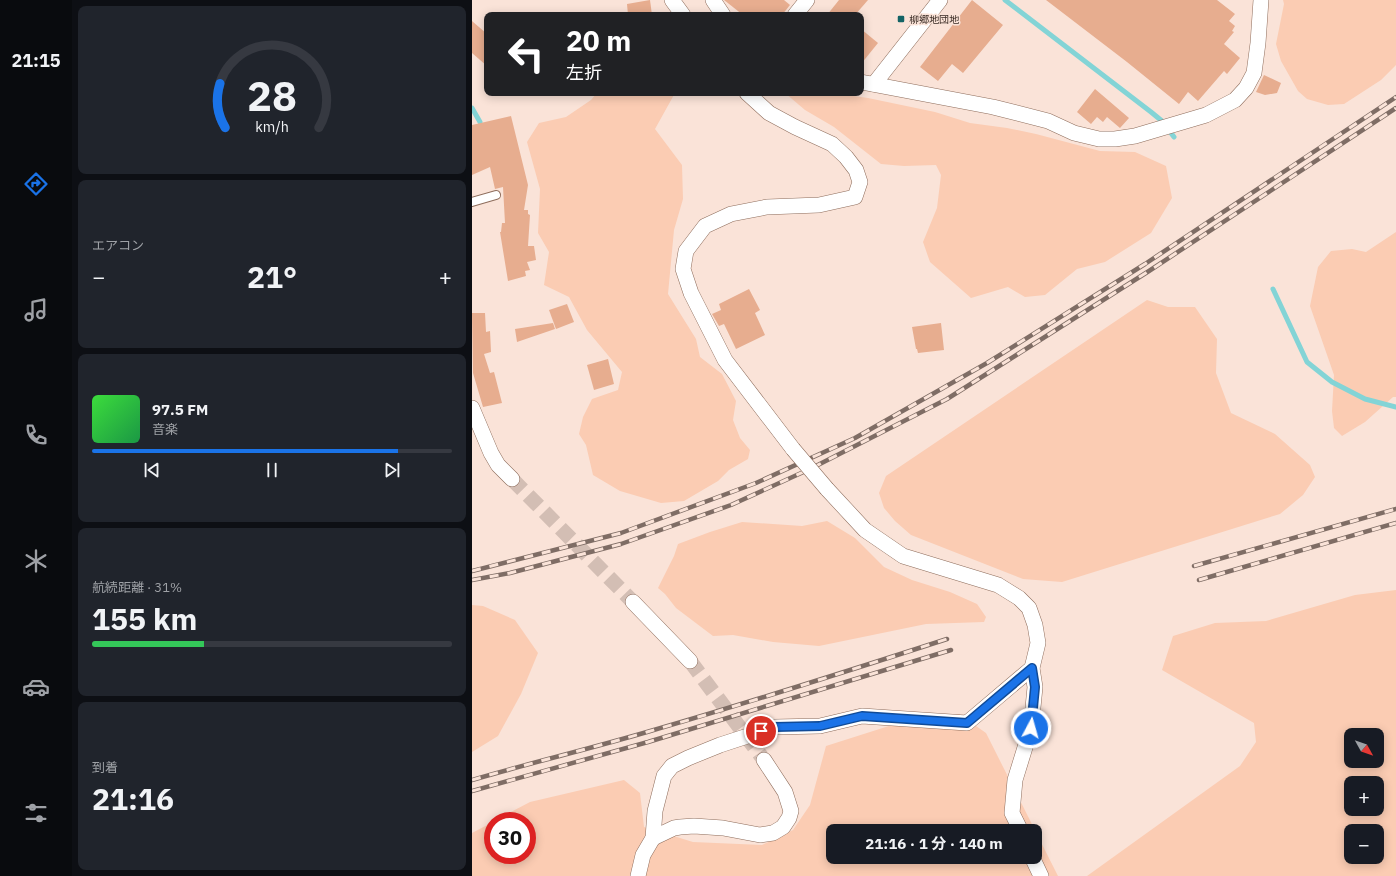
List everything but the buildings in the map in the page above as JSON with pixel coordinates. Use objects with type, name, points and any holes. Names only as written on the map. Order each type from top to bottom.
[{"type":"street","points":[[672,0],[681,12]]},
{"type":"street","points":[[712,0],[721,12]]},
{"type":"street","points":[[797,12],[807,0]]},
{"type":"street","points":[[934,2],[868,83],[993,106],[1048,121],[1074,133],[1099,139],[1115,139],[1156,130],[1206,115],[1236,100],[1246,88],[1254,73],[1258,44],[1261,0]]},
{"type":"street","points":[[750,96],[769,113],[794,127],[832,144],[846,157],[856,170],[860,182],[854,197],[819,205],[767,206],[731,214],[705,226],[686,251],[683,269],[691,294],[725,360],[793,449],[865,530],[903,556],[998,585],[1019,598],[1029,608],[1035,625],[1038,643],[1032,668],[1035,687],[1031,728],[1015,780],[1012,813],[1018,824]]},
{"type":"street","points":[[472,408],[491,453],[498,465],[512,479]]},
{"type":"street","points":[[633,602],[690,661]]},
{"type":"street","points":[[638,876],[643,855],[653,838],[655,811],[664,776],[672,766],[720,745],[775,727],[820,726],[862,716],[967,723],[1032,668]]},
{"type":"street","points":[[653,838],[674,828],[680,827],[694,826],[723,828],[760,835],[773,833],[783,827],[789,818],[791,811],[785,792],[764,760]]},
{"type":"street","points":[[1035,864],[1041,876]]},
{"type":"lane","points":[[472,202],[496,195]]},
{"type":"shaded area","points":[[1283,0],[1396,0],[1396,65],[1381,80],[1344,104],[1328,105],[1307,99],[1298,91],[1281,61],[1276,44],[1284,4]]},
{"type":"shaded area","points":[[594,96],[673,96],[655,129],[682,165],[683,199],[674,230],[668,294],[696,339],[700,357],[722,374],[736,401],[733,420],[740,438],[750,450],[748,459],[729,470],[718,481],[684,501],[661,503],[620,491],[593,475],[586,445],[579,434],[583,417],[592,399],[618,390],[622,372],[587,330],[569,297],[544,285],[549,252],[538,233],[540,189],[527,142],[539,123],[566,117]]},
{"type":"shaded area","points":[[789,96],[854,96],[868,98],[935,112],[970,123],[1036,134],[1100,151],[1135,152],[1166,166],[1172,198],[1151,233],[1105,262],[1077,269],[1045,295],[1025,297],[1008,287],[971,298],[930,262],[923,242],[937,208],[941,175],[936,165],[904,166],[881,164],[834,127],[805,110]]},
{"type":"shaded area","points":[[1396,232],[1396,397],[1393,397],[1365,422],[1342,436],[1334,428],[1332,411],[1334,375],[1310,306],[1318,267],[1331,251],[1352,249],[1366,252]]},
{"type":"shaded area","points":[[1147,300],[1168,307],[1195,307],[1217,339],[1216,373],[1231,413],[1275,434],[1310,465],[1315,477],[1303,495],[1280,514],[1062,582],[1023,579],[911,535],[895,521],[884,508],[879,493],[886,476]]},
{"type":"shaded area","points":[[827,521],[855,538],[884,567],[912,580],[950,592],[977,604],[986,617],[984,622],[926,624],[819,646],[773,642],[733,635],[713,636],[676,608],[658,588],[674,556],[678,544],[742,522],[802,526]]},
{"type":"shaded area","points":[[1396,590],[1396,876],[1087,876],[1240,766],[1256,742],[1254,723],[1162,670],[1173,636],[1215,623],[1266,621],[1355,595]]},
{"type":"shaded area","points":[[472,605],[483,606],[515,620],[538,653],[521,694],[498,736],[472,752]]},
{"type":"shaded area","points":[[959,714],[986,733],[1032,824],[826,824],[826,864],[1042,864],[1042,844],[1058,876],[472,876],[472,833],[484,827],[484,864],[536,864],[536,812],[511,812],[530,802],[624,780],[640,793],[644,827],[693,842],[762,845],[793,830],[810,805],[826,746],[914,718]]},
{"type":"waterway","points":[[1005,0],[1151,112],[1162,121],[1174,137]]},
{"type":"waterway","points":[[472,108],[480,122]]},
{"type":"waterway","points":[[1273,289],[1307,362],[1332,382],[1365,399],[1396,407]]},
{"type":"tunnel","points":[[512,479],[633,602]]},
{"type":"tunnel","points":[[690,661],[764,760]]},
{"type":"railway","points":[[472,571],[621,533],[756,483],[855,438],[987,363],[1145,264],[1396,97]]},
{"type":"railway","points":[[472,580],[510,573],[621,544],[731,505],[810,469],[947,399],[1149,271],[1396,108]]},
{"type":"railway","points":[[1194,566],[1396,509]]},
{"type":"railway","points":[[1199,580],[1396,523]]},
{"type":"railway","points":[[472,780],[685,721],[798,687],[947,639]]},
{"type":"railway","points":[[472,791],[648,742],[951,650]]},
{"type":"place","name":"柳郷地団地","points":[[901,19]]},
{"type":"route","points":[[761,731],[775,727],[820,726],[862,716],[967,723],[1032,668],[1035,687],[1031,728]]}]
